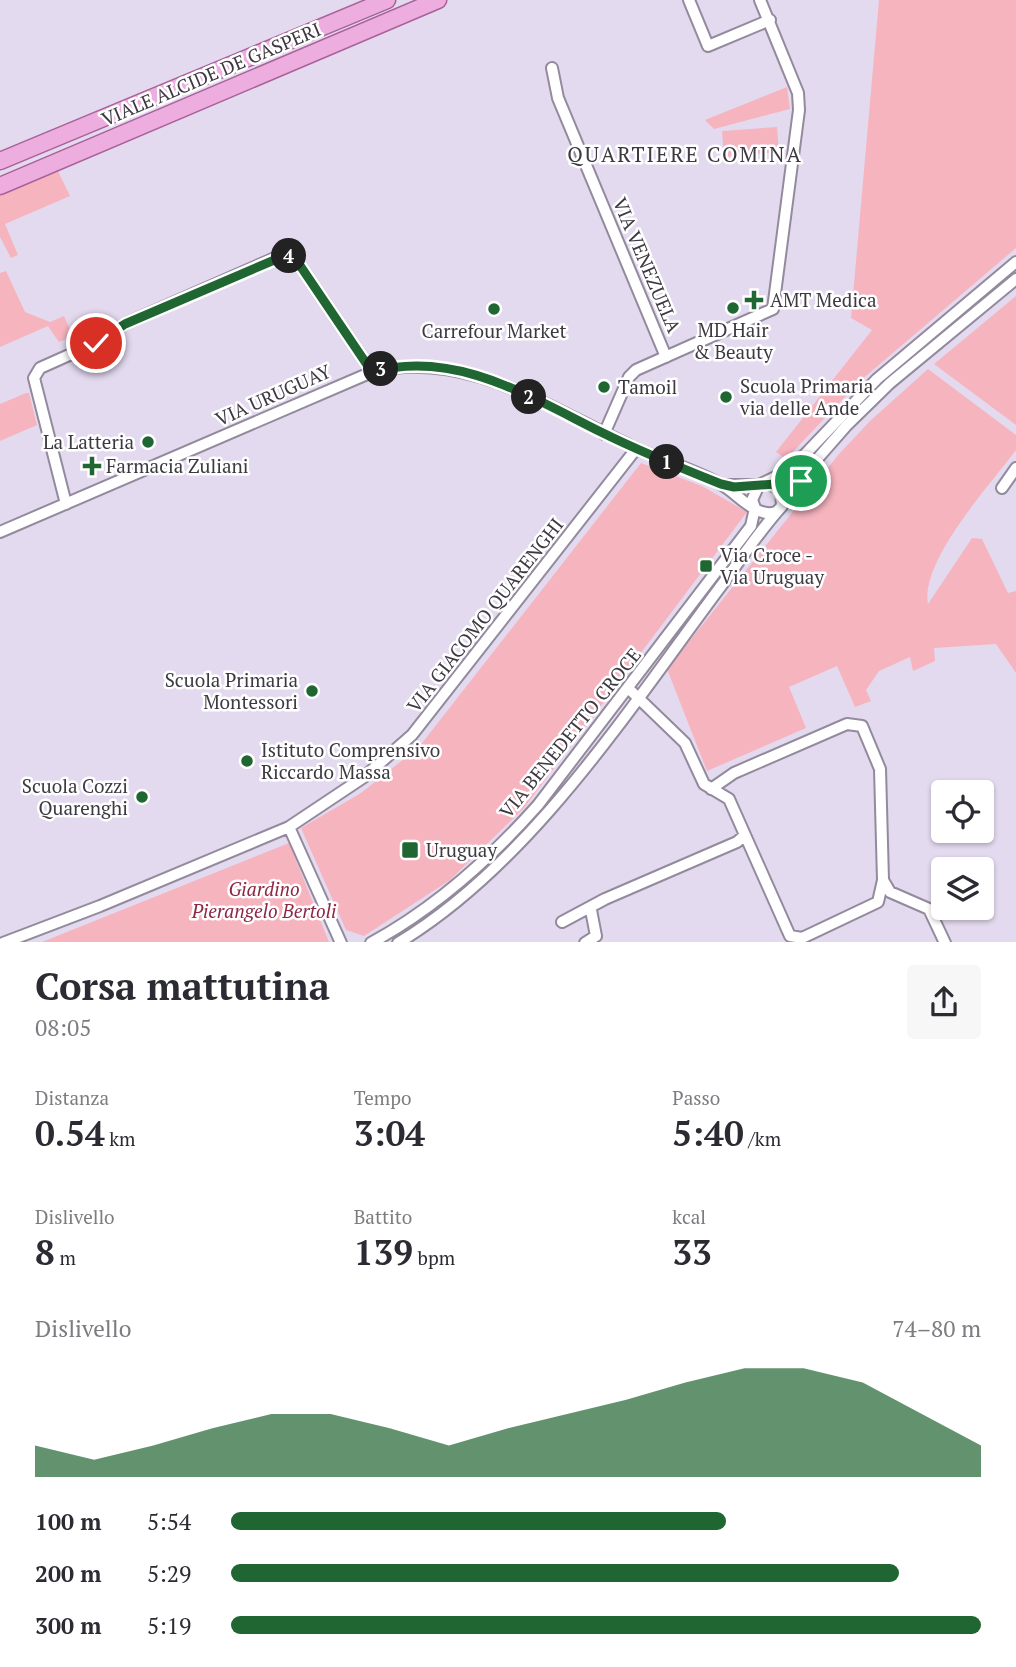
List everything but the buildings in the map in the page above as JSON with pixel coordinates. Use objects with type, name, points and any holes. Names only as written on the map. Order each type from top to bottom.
[{"type":"main road","name":"VIALE ALCIDE DE GASPERI","points":[[0,161],[387,0]]},
{"type":"main road","name":"VIALE ALCIDE DE GASPERI","points":[[0,186],[438,0]]},
{"type":"street","points":[[689,0],[708,47],[770,20]]},
{"type":"street","points":[[604,434],[629,377],[636,370],[774,309],[799,110],[798,93],[760,0]]},
{"type":"street","name":"VIA VENEZUELA","points":[[552,68],[558,98],[666,357]]},
{"type":"street","points":[[66,503],[34,378],[40,368],[101,340],[125,324],[265,262],[286,255],[295,260],[372,372]]},
{"type":"street","points":[[1016,262],[877,379],[790,470],[763,484],[754,492],[755,508],[769,514],[776,512],[783,498],[847,425],[890,383],[1016,279]]},
{"type":"street","name":"VIA URUGUAY","points":[[0,532],[372,372],[414,366],[459,369],[507,387],[636,449],[721,484],[755,508]]},
{"type":"street","name":"VIA GIACOMO QUARENGHI","points":[[6,942],[100,906],[289,827],[364,778],[412,735],[636,449]]},
{"type":"street","points":[[1002,488],[1016,468]]},
{"type":"street","points":[[721,484],[775,484],[783,498]]},
{"type":"street","name":"VIA BENEDETTO CROCE","points":[[373,942],[429,906],[502,844],[545,796],[751,526],[755,508]]},
{"type":"street","name":"VIA BENEDETTO CROCE","points":[[399,942],[438,916],[496,868],[524,840],[639,696],[776,512]]},
{"type":"street","points":[[628,688],[685,743],[702,781],[711,789],[729,799],[791,937],[802,938],[872,907],[880,898],[883,880],[880,769],[862,726],[846,724],[734,773],[711,789]]},
{"type":"street","points":[[289,827],[341,942]]},
{"type":"street","points":[[562,922],[591,909],[605,899],[745,835]]},
{"type":"street","points":[[883,880],[890,892],[929,909],[944,942]]},
{"type":"street","points":[[590,940],[591,909]]},
{"type":"green space","points":[[879,0],[1016,0],[1016,248],[860,381],[786,459],[776,452],[872,330],[851,318]]},
{"type":"green space","points":[[787,87],[790,109],[714,129],[705,120]]},
{"type":"green space","points":[[777,127],[779,152],[724,157],[722,131]]},
{"type":"green space","points":[[57,169],[70,196],[5,224],[18,255],[11,258],[0,237],[0,194]]},
{"type":"green space","points":[[6,271],[25,312],[50,322],[64,316],[73,336],[59,342],[48,326],[0,347],[0,273]]},
{"type":"green space","points":[[1016,296],[1016,425],[934,364]]},
{"type":"green space","points":[[928,369],[1016,435],[1016,450],[945,546],[928,586],[928,604],[972,538],[982,539],[1008,593],[1016,591],[1016,673],[996,644],[934,648],[935,661],[913,671],[910,657],[879,671],[866,690],[871,701],[855,707],[837,666],[789,687],[806,728],[707,771],[667,669],[839,454],[870,421]]},
{"type":"green space","points":[[29,393],[37,425],[0,441],[0,404]]},
{"type":"green space","points":[[641,463],[702,486],[747,512],[524,808],[450,880],[364,936],[346,930],[301,828],[361,793],[419,747]]},
{"type":"green space","name":"Giardino Pierangelo Bertoli","points":[[289,843],[329,942],[42,942]]},
{"type":"place","name":"AMT Medica","points":[[754,300]]},
{"type":"place","name":"MD Hair & Beauty","points":[[733,308]]},
{"type":"place","name":"Carrefour Market","points":[[494,309]]},
{"type":"place","name":"Tamoil","points":[[604,387]]},
{"type":"place","name":"Scuola Primaria via delle Ande","points":[[726,397]]},
{"type":"place","name":"La Latteria","points":[[148,442]]},
{"type":"place","name":"Farmacia Zuliani","points":[[92,466]]},
{"type":"place","name":"Via Croce - Via Uruguay","points":[[706,566]]},
{"type":"place","name":"Scuola Primaria Montessori","points":[[312,691]]},
{"type":"place","name":"Istituto Comprensivo Riccardo Massa","points":[[247,761]]},
{"type":"place","name":"Scuola Cozzi Quarenghi","points":[[142,797]]},
{"type":"place","name":"Uruguay","points":[[410,850]]},
{"type":"district","name":"QUARTIERE COMINA","points":[[685,155]]},
{"type":"route","points":[[96,343],[125,324],[286,255],[299,264],[372,372],[427,365],[459,369],[489,379],[636,449],[721,484],[734,487],[775,484],[781,490],[783,498],[801,481]]}]
